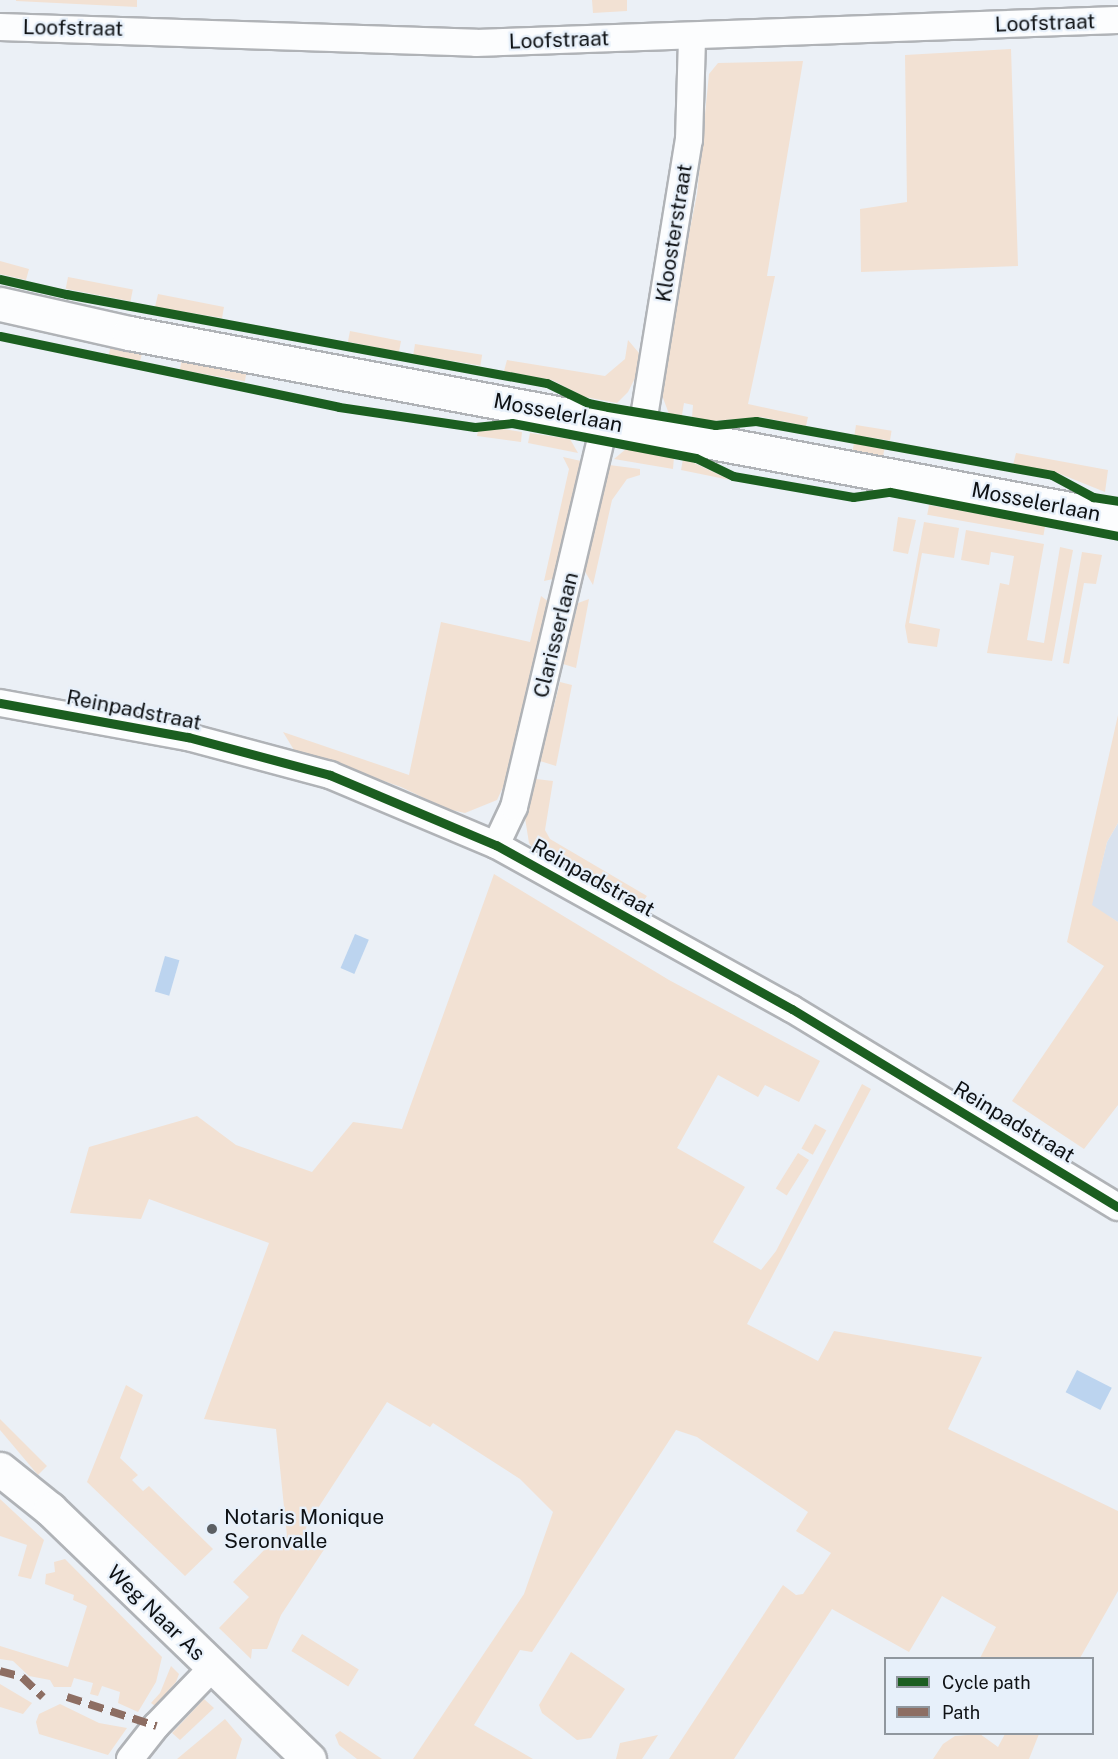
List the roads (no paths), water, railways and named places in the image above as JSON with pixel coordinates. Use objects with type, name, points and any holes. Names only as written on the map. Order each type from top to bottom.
[{"type":"street","name":"Loofstraat","points":[[0,27],[476,43],[1118,20]]},
{"type":"street","name":"Kloosterstraat","points":[[642,429],[689,140],[692,36]]},
{"type":"street","name":"Mosselerlaan","points":[[0,304],[129,333],[1118,518]]},
{"type":"street","name":"Clarisserlaan","points":[[496,845],[514,807],[605,422]]},
{"type":"street","name":"Reinpadstraat","points":[[0,703],[188,737],[330,775],[496,845],[792,1009],[1118,1207]]},
{"type":"street","points":[[0,1446],[50,1509]]},
{"type":"street","name":"Weg Naar As","points":[[0,1469],[50,1509],[212,1668],[309,1759]]},
{"type":"street","points":[[130,1759],[156,1726],[212,1668]]},
{"type":"water","points":[[355,934],[369,940],[354,974],[341,968]]},
{"type":"water","points":[[165,956],[179,960],[169,996],[155,992]]},
{"type":"water","points":[[1077,1370],[1112,1388],[1100,1410],[1066,1392]]},
{"type":"place","name":"Notaris Monique Seronvalle","points":[[212,1529]]}]
